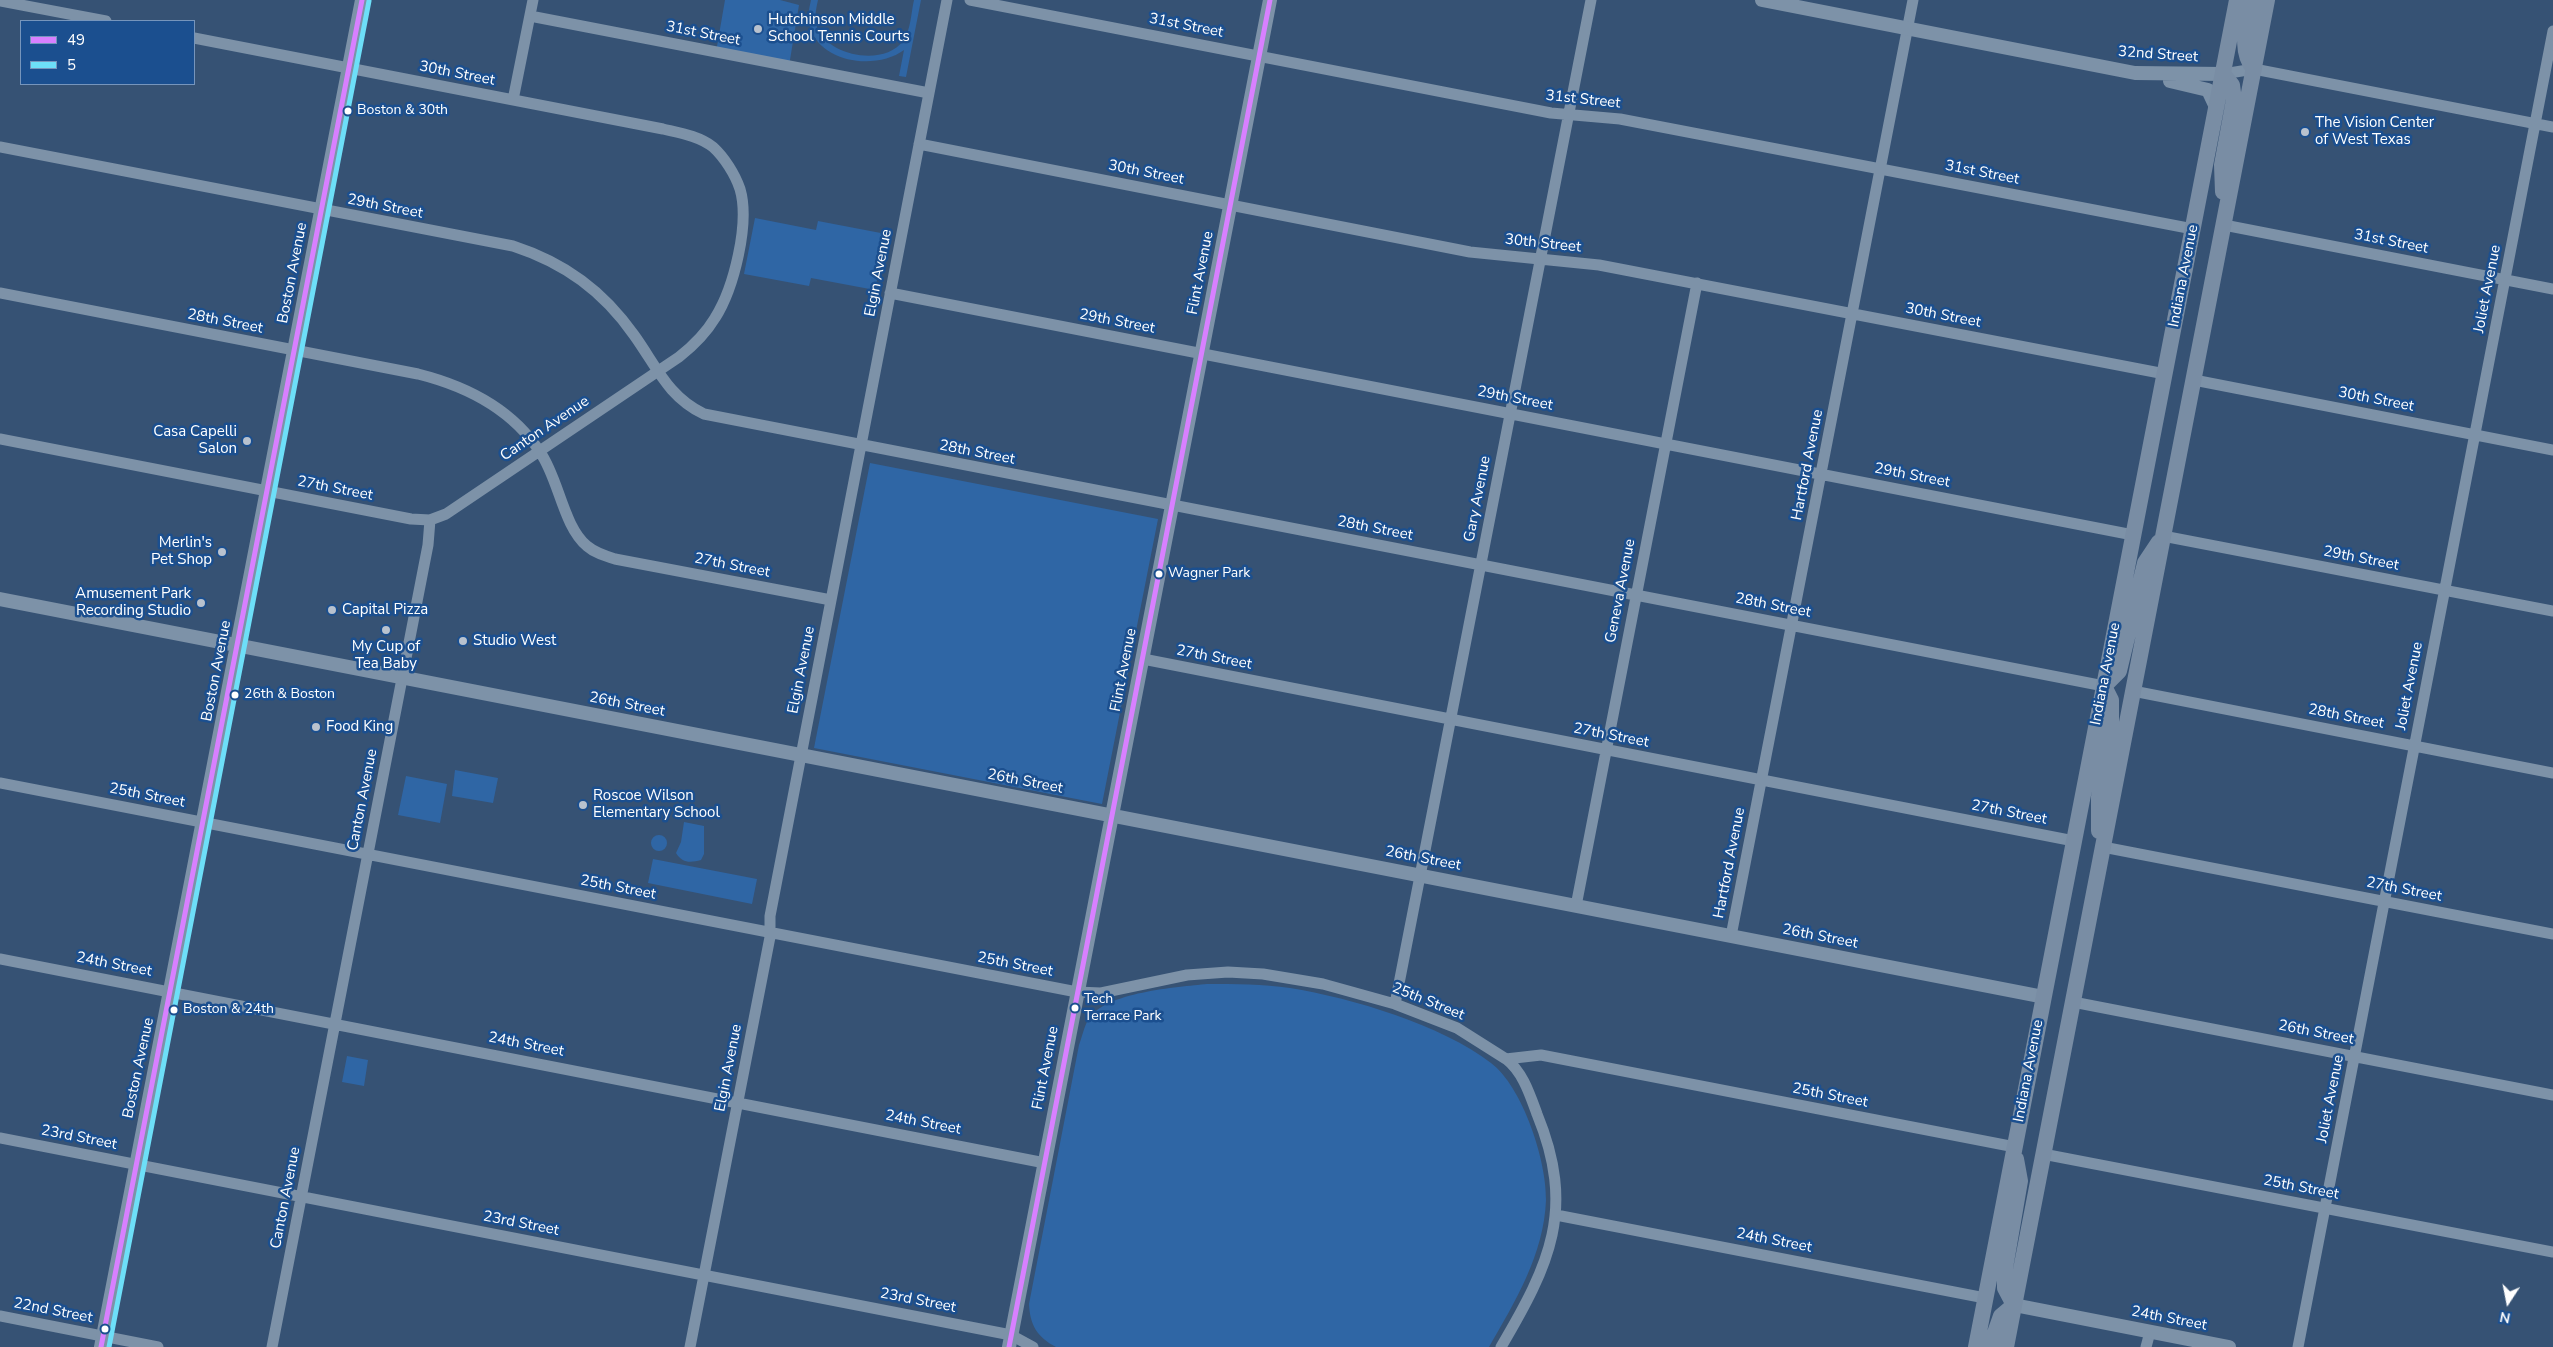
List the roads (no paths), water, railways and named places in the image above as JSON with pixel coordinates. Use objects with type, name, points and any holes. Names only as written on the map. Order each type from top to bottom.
[{"type":"main road","name":"Indiana Avenue","points":[[1976,1347],[2237,0]]},
{"type":"main road","points":[[2251,0],[2244,50],[2247,61],[2254,69]]},
{"type":"main road","name":"Indiana Avenue","points":[[2006,1347],[2267,0]]},
{"type":"main road","points":[[2223,74],[2232,85],[2234,100],[2222,165],[2224,225]]},
{"type":"main road","points":[[2103,847],[2098,828],[2099,797],[2111,724],[2111,700],[2104,686],[2119,671],[2145,563],[2163,536]]},
{"type":"main road","points":[[1990,1347],[2001,1316],[2014,1305],[2005,1288],[2005,1268],[2020,1181],[2014,1147]]},
{"type":"street","name":"Boston Avenue","points":[[102,1342],[362,0]]},
{"type":"street","points":[[513,100],[533,0]]},
{"type":"street","name":"Elgin Avenue","points":[[690,1347],[738,1103],[800,755],[947,0]]},
{"type":"street","name":"31st Street","points":[[970,0],[1551,113],[1620,119],[2193,228]]},
{"type":"street","name":"Flint Avenue","points":[[1010,1341],[1270,0]]},
{"type":"street","name":"Gary Avenue","points":[[1395,1004],[1591,0]]},
{"type":"street","name":"32nd Street","points":[[1762,0],[2136,73],[2223,74],[2254,69],[2553,127]]},
{"type":"street","name":"Hartford Avenue","points":[[1731,936],[1913,0]]},
{"type":"street","points":[[0,1],[101,20]]},
{"type":"street","name":"31st Street","points":[[530,16],[929,93]]},
{"type":"street","name":"Joliet Avenue","points":[[2298,1347],[2553,31]]},
{"type":"street","name":"30th Street","points":[[195,38],[663,129],[688,135],[712,146]]},
{"type":"street","points":[[2136,73],[2204,88],[2211,93],[2216,107]]},
{"type":"street","name":"30th Street","points":[[919,144],[1470,252],[1598,265],[2164,374]]},
{"type":"street","name":"Canton Avenue","points":[[272,1347],[428,545],[430,520],[446,514],[694,345],[715,319],[724,302],[734,269],[742,229],[743,207],[740,189],[726,163],[712,146]]},
{"type":"street","name":"29th Street","points":[[0,147],[513,246],[557,263],[578,276],[617,312],[658,370]]},
{"type":"street","name":"31st Street","points":[[2224,225],[2553,288]]},
{"type":"street","name":"Geneva Avenue","points":[[1576,906],[1698,283]]},
{"type":"street","name":"28th Street","points":[[0,293],[418,374],[461,387],[480,397],[519,427],[540,451]]},
{"type":"street","name":"29th Street","points":[[890,293],[2133,535]]},
{"type":"street","name":"28th Street","points":[[658,370],[664,382],[686,406],[704,414],[2104,686]]},
{"type":"street","name":"30th Street","points":[[2194,380],[2553,450]]},
{"type":"street","name":"27th Street","points":[[0,439],[411,519],[430,520]]},
{"type":"street","name":"27th Street","points":[[540,451],[552,472],[577,534],[586,546],[598,554],[615,559],[831,600]]},
{"type":"street","name":"29th Street","points":[[2163,536],[2553,611]]},
{"type":"street","name":"26th Street","points":[[0,599],[2044,996]]},
{"type":"street","name":"27th Street","points":[[1143,659],[2074,841]]},
{"type":"street","name":"28th Street","points":[[2133,691],[2553,773]]},
{"type":"street","name":"25th Street","points":[[0,783],[1077,992],[1101,993],[1187,975],[1228,972],[1263,974],[1322,984],[1395,1004],[1457,1028],[1506,1059],[1541,1055],[2014,1147]]},
{"type":"street","name":"27th Street","points":[[2103,847],[2553,934]]},
{"type":"street","name":"24th Street","points":[[0,959],[1045,1163]]},
{"type":"street","name":"26th Street","points":[[2073,1002],[2553,1095]]},
{"type":"street","points":[[1501,1347],[1535,1284],[1553,1232],[1556,1215],[1556,1177],[1544,1132],[1525,1084],[1516,1068],[1506,1059]]},
{"type":"street","name":"23rd Street","points":[[0,1138],[704,1275],[1033,1347]]},
{"type":"street","name":"25th Street","points":[[2043,1154],[2553,1252]]},
{"type":"street","name":"24th Street","points":[[1556,1215],[1985,1298]]},
{"type":"street","name":"24th Street","points":[[2014,1305],[2229,1347]]},
{"type":"street","name":"22nd Street","points":[[0,1316],[102,1342],[158,1347]]},
{"type":"street","points":[[2146,1347],[2150,1332]]},
{"type":"place","name":"Hutchinson Middle School Tennis Courts","points":[[758,29]]},
{"type":"place","name":"Boston & 30th","points":[[348,111]]},
{"type":"place","name":"The Vision Center of West Texas","points":[[2305,132]]},
{"type":"place","name":"Casa Capelli Salon","points":[[247,441]]},
{"type":"place","name":"Merlin's Pet Shop","points":[[222,552]]},
{"type":"place","name":"Wagner Park","points":[[1159,574]]},
{"type":"place","name":"Amusement Park Recording Studio","points":[[201,603]]},
{"type":"place","name":"Capital Pizza","points":[[332,610]]},
{"type":"place","name":"My Cup of Tea Baby","points":[[386,630]]},
{"type":"place","name":"Studio West","points":[[463,641]]},
{"type":"place","name":"26th & Boston","points":[[235,695]]},
{"type":"place","name":"Food King","points":[[316,727]]},
{"type":"place","name":"Roscoe Wilson Elementary School","points":[[583,805]]},
{"type":"place","name":"Tech Terrace Park","points":[[1075,1008]]},
{"type":"place","name":"Boston & 24th","points":[[174,1010]]}]
